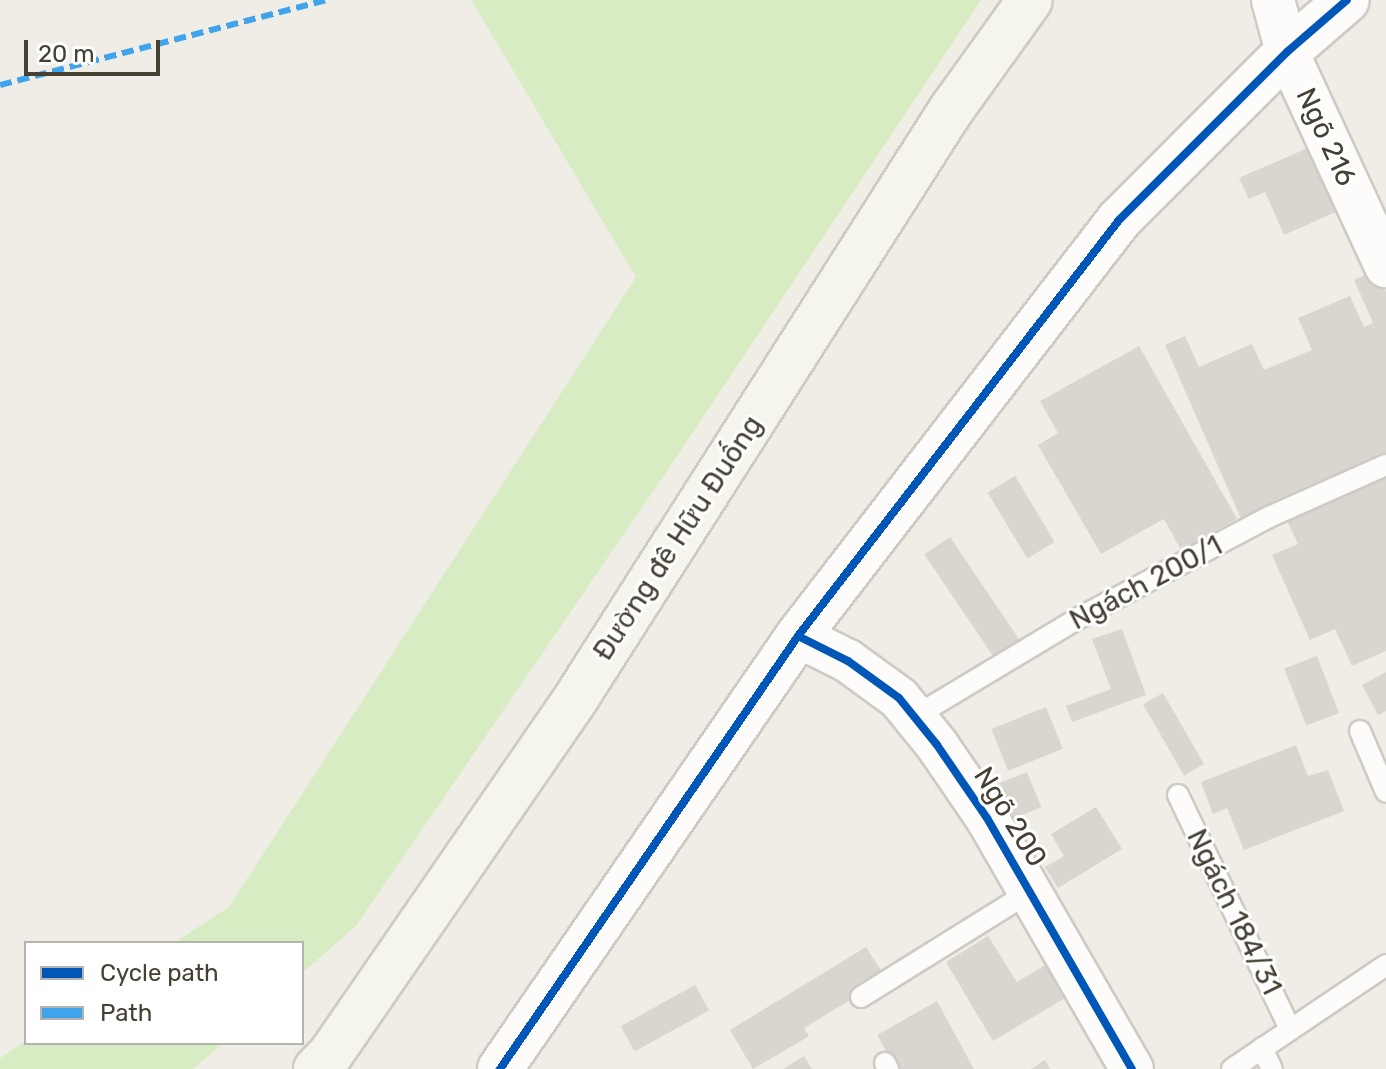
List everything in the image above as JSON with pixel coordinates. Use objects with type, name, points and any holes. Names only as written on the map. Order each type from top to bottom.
[{"type":"main road","name":"Đường đê Hữu Đuống","points":[[316,1069],[330,1055],[578,695],[951,110],[1030,0]]},
{"type":"street","name":"Ngõ 216","points":[[1273,0],[1287,52],[1386,266]]},
{"type":"street","points":[[500,1069],[798,636],[1119,220],[1287,52],[1347,0]]},
{"type":"street","name":"Ngõ 200","points":[[798,636],[848,661],[899,698],[914,717],[987,818],[1132,1069]]},
{"type":"lane","name":"Ngách 200/1","points":[[914,717],[1134,589],[1269,517],[1386,465]]},
{"type":"lane","points":[[1360,731],[1386,792]]},
{"type":"lane","name":"Ngách 184/31","points":[[1178,795],[1290,1029]]},
{"type":"lane","points":[[861,997],[1030,892]]},
{"type":"lane","points":[[1232,1069],[1386,965]]},
{"type":"lane","points":[[1262,1048],[1272,1069]]},
{"type":"green space","points":[[471,0],[981,0],[671,465],[356,926],[304,971],[304,941],[177,941],[229,907],[636,277]]},
{"type":"green space","points":[[24,1042],[24,1045],[221,1045],[193,1069],[0,1069],[0,1058]]},
{"type":"building","points":[[1310,147],[1338,211],[1284,235],[1265,192],[1249,199],[1239,178]]},
{"type":"building","points":[[1377,270],[1386,292],[1386,459],[1242,521],[1165,345],[1185,336],[1199,367],[1252,344],[1264,370],[1312,350],[1298,318],[1350,296],[1364,327],[1373,323],[1354,280]]},
{"type":"building","points":[[1139,346],[1237,519],[1181,550],[1164,519],[1101,554],[1038,445],[1058,433],[1040,401]]},
{"type":"building","points":[[1386,468],[1386,651],[1352,666],[1335,629],[1310,640],[1272,555],[1298,544],[1284,514]]},
{"type":"building","points":[[1015,476],[1055,542],[1027,558],[988,492]]},
{"type":"building","points":[[950,537],[1021,642],[995,660],[924,554]]},
{"type":"building","points":[[1122,629],[1146,695],[1072,722],[1066,706],[1111,689],[1092,639]]},
{"type":"building","points":[[1317,656],[1339,713],[1306,725],[1284,669]]},
{"type":"building","points":[[1386,672],[1386,711],[1378,715],[1362,685]]},
{"type":"building","points":[[1163,693],[1204,764],[1184,776],[1143,704]]},
{"type":"building","points":[[1046,707],[1063,749],[1008,771],[991,729]]},
{"type":"building","points":[[1296,745],[1308,776],[1328,770],[1344,811],[1244,850],[1227,808],[1213,814],[1201,782]]},
{"type":"building","points":[[1027,772],[1041,807],[992,827],[978,792]]},
{"type":"building","points":[[1096,807],[1122,849],[1058,888],[1045,867],[1064,856],[1051,834]]},
{"type":"building","points":[[988,936],[1017,982],[1052,961],[1072,994],[993,1041],[946,962]]},
{"type":"building","points":[[866,947],[886,978],[804,1028],[809,1036],[753,1069],[730,1030]]},
{"type":"building","points":[[695,985],[709,1010],[635,1052],[621,1026]]},
{"type":"building","points":[[937,1001],[974,1069],[896,1069],[877,1035]]},
{"type":"building","points":[[804,1056],[812,1069],[783,1069]]},
{"type":"building","points":[[1045,1060],[1050,1069],[1031,1069]]},
{"type":"marked path","points":[[0,85],[327,0]]},
{"type":"cycle path","points":[[500,1069],[798,636],[1119,220],[1287,52],[1347,0]]},
{"type":"cycle path","points":[[798,636],[848,661],[899,698],[937,745],[987,818],[1132,1069]]}]
